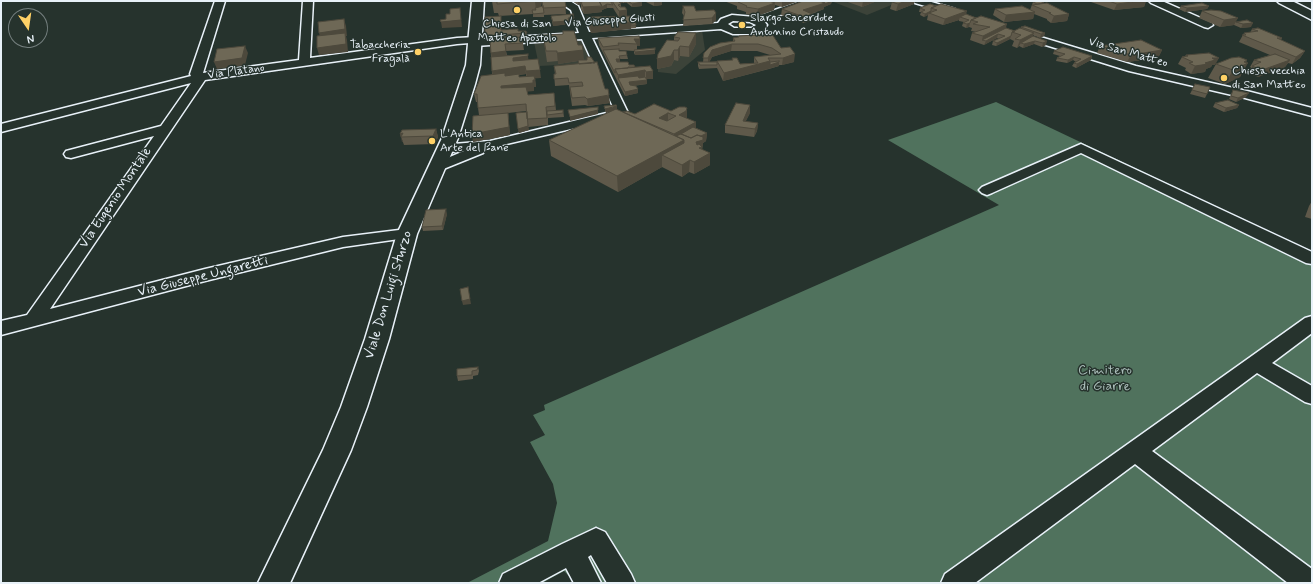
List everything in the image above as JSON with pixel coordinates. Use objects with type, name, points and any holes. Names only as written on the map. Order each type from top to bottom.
[{"type":"main road","name":"Viale Don Luigi Sturzo","points":[[274,583],[337,450],[354,407],[377,340],[407,234],[446,148],[468,84],[475,41],[478,1]]},
{"type":"main road","points":[[1283,1],[1312,16]]},
{"type":"main road","points":[[1298,1],[1312,8]]},
{"type":"street","points":[[201,77],[196,74],[220,1]]},
{"type":"street","points":[[304,63],[308,1]]},
{"type":"street","points":[[446,148],[490,144],[622,113],[602,68],[585,35],[579,7],[563,1]]},
{"type":"street","name":"Via Giuseppe Giusti","points":[[475,41],[723,26],[723,22],[732,18],[747,18],[756,20],[809,1]]},
{"type":"street","points":[[918,1],[962,14]]},
{"type":"street","points":[[1154,1],[1208,25]]},
{"type":"street","name":"Via San Matteo","points":[[1014,32],[1133,70],[1247,95],[1312,112]]},
{"type":"street","name":"Via Platano","points":[[1,128],[201,77],[457,41],[475,41]]},
{"type":"street","name":"Via Eugenio Montale","points":[[33,320],[163,129],[201,77]]},
{"type":"street","points":[[71,154],[163,129]]},
{"type":"street","points":[[436,168],[490,144]]},
{"type":"street","points":[[987,190],[1082,148],[1312,259]]},
{"type":"street","name":"Via Giuseppe Ungaretti","points":[[1,328],[205,275],[343,242],[407,234]]},
{"type":"street","points":[[960,582],[1135,451],[1312,323]]},
{"type":"street","points":[[1256,363],[1312,396]]},
{"type":"street","points":[[1135,451],[1310,583]]},
{"type":"street","points":[[512,583],[596,540],[622,583]]},
{"type":"street","points":[[571,552],[588,583]]},
{"type":"shaded area","points":[[831,1],[901,1],[867,15]]},
{"type":"shaded area","points":[[702,30],[705,50],[676,74],[658,72],[658,64],[680,32]]},
{"type":"shaded area","points":[[583,39],[591,61],[579,64],[539,66],[534,42]]},
{"type":"green space","name":"Cimitero di Giarre","points":[[996,102],[1312,252],[1312,583],[576,583],[564,571],[542,583],[467,583],[548,541],[557,503],[553,484],[530,442],[545,435],[533,415],[545,410],[544,405],[999,205],[888,140]]},
{"type":"building","points":[[497,1],[535,1],[497,4]]},
{"type":"building","points":[[542,1],[565,1],[566,7],[543,8]]},
{"type":"building","points":[[599,1],[602,6],[583,7],[581,2]]},
{"type":"building","points":[[599,1],[610,1],[613,5],[607,4],[602,7]]},
{"type":"building","points":[[612,1],[618,1],[621,4],[618,5],[620,7],[625,7],[627,10],[619,11]]},
{"type":"building","points":[[628,1],[640,1],[642,2],[632,4]]},
{"type":"building","points":[[769,1],[775,3],[758,9],[746,7],[747,6],[738,2]]},
{"type":"building","points":[[803,1],[820,1],[825,3],[803,10],[812,14],[804,17],[782,9]]},
{"type":"building","points":[[820,1],[832,1],[825,4]]},
{"type":"building","points":[[906,1],[898,4],[892,2]]},
{"type":"building","points":[[1040,1],[1044,3],[1037,4],[1033,2]]},
{"type":"building","points":[[1109,1],[1140,1],[1117,4]]},
{"type":"building","points":[[1047,3],[1069,14],[1054,16],[1049,13],[1051,13],[1032,5]]},
{"type":"building","points":[[1202,3],[1209,6],[1187,8],[1181,6]]},
{"type":"building","points":[[930,4],[936,6],[931,8],[931,11],[925,14],[921,12],[925,10],[920,8]]},
{"type":"building","points":[[941,4],[967,11],[945,19],[929,13],[937,10],[931,8]]},
{"type":"building","points":[[543,6],[544,13],[533,14],[532,10],[536,10],[535,8]]},
{"type":"building","points":[[683,6],[694,6],[696,11],[714,10],[716,13],[712,18],[683,20],[685,12]]},
{"type":"building","points":[[1022,6],[1035,12],[1006,15],[995,9]]},
{"type":"building","points":[[460,8],[461,20],[441,22],[440,20],[446,19],[446,14],[450,14],[450,9]]},
{"type":"building","points":[[1202,11],[1221,11],[1238,18],[1224,20]]},
{"type":"building","points":[[573,14],[574,18],[568,18],[569,21],[553,22],[551,16]]},
{"type":"building","points":[[966,14],[976,18],[971,20],[970,23],[963,23],[969,20],[960,17]]},
{"type":"building","points":[[501,16],[501,30],[518,29],[518,31],[526,31],[527,33],[485,36],[485,17]]},
{"type":"building","points":[[634,16],[635,18],[630,18],[631,22],[590,26],[587,17]]},
{"type":"building","points":[[981,16],[1007,24],[983,36],[972,33],[990,27],[973,24],[978,22],[971,20]]},
{"type":"building","points":[[344,19],[345,29],[319,33],[318,22]]},
{"type":"building","points":[[1247,20],[1253,23],[1243,24],[1236,22]]},
{"type":"building","points":[[635,21],[636,25],[631,25],[630,22]]},
{"type":"building","points":[[1025,26],[1045,33],[1041,34],[1021,27]]},
{"type":"building","points":[[1006,28],[1015,31],[1012,32],[1011,36],[997,43],[993,41],[1005,36],[998,34],[986,41],[982,40]]},
{"type":"building","points":[[1020,28],[1034,33],[1020,40],[1015,39],[1021,35],[1012,32]]},
{"type":"building","points":[[1258,28],[1282,38],[1277,38],[1305,51],[1296,57],[1242,35],[1246,35],[1244,33],[1258,31],[1252,29]]},
{"type":"building","points":[[563,31],[574,31],[578,45],[582,45],[583,50],[557,53],[557,51],[546,51],[543,35],[563,34]]},
{"type":"building","points":[[678,32],[696,33],[689,47],[680,46],[678,50],[674,50],[671,56],[657,59],[658,54],[667,40],[678,41],[680,38],[674,37]]},
{"type":"building","points":[[345,33],[346,44],[317,48],[317,36]]},
{"type":"building","points":[[772,34],[781,48],[790,47],[795,54],[783,58],[768,58],[770,61],[724,73],[717,61],[733,60],[732,58],[737,58],[740,64],[758,63],[754,57],[781,54],[772,48],[758,44],[732,44],[712,50],[708,58],[703,58],[704,53],[710,47],[720,43],[735,41],[733,38],[739,36]]},
{"type":"building","points":[[639,36],[640,39],[634,39],[637,44],[618,43],[619,45],[603,47],[598,38]]},
{"type":"building","points":[[1033,36],[1047,41],[1043,43],[1035,41],[1024,44],[1021,43]]},
{"type":"building","points":[[522,37],[523,43],[505,44],[506,51],[491,53],[490,40]]},
{"type":"building","points":[[1141,40],[1162,50],[1131,55],[1100,46]]},
{"type":"building","points":[[245,46],[242,58],[214,62],[217,49]]},
{"type":"building","points":[[1063,47],[1092,56],[1077,64],[1074,63],[1081,59],[1074,57],[1068,60],[1057,58],[1065,54],[1054,51]]},
{"type":"building","points":[[655,48],[655,50],[635,52],[634,50]]},
{"type":"building","points":[[619,49],[619,51],[626,51],[627,55],[619,56],[620,59],[616,59],[617,62],[628,62],[629,65],[634,65],[635,67],[615,69],[615,73],[603,50]]},
{"type":"building","points":[[1209,53],[1219,58],[1212,58],[1215,60],[1205,63],[1208,64],[1195,66],[1189,63],[1193,62],[1182,57],[1188,56],[1186,55]]},
{"type":"building","points":[[528,54],[528,56],[513,58],[513,61],[538,59],[540,70],[526,71],[525,66],[492,71],[491,57]]},
{"type":"building","points":[[1275,54],[1290,60],[1262,70],[1252,66],[1261,62],[1254,60]]},
{"type":"building","points":[[587,57],[591,57],[595,63],[579,64],[578,60],[587,60]]},
{"type":"building","points":[[1239,57],[1247,60],[1244,62],[1248,63],[1233,70],[1216,64],[1231,58]]},
{"type":"building","points":[[597,62],[605,89],[608,89],[609,95],[587,99],[585,97],[572,98],[570,87],[583,86],[582,82],[569,83],[568,78],[554,79],[554,74],[556,74],[554,66]]},
{"type":"building","points":[[698,62],[717,62],[717,65],[700,65]]},
{"type":"building","points":[[770,62],[779,62],[770,65]]},
{"type":"building","points":[[650,66],[653,71],[646,72],[645,70],[618,75],[615,69]]},
{"type":"building","points":[[505,73],[505,76],[519,74],[519,77],[534,76],[535,80],[533,80],[533,83],[501,86],[501,88],[526,87],[528,95],[554,93],[555,106],[546,107],[547,118],[527,119],[526,104],[478,108],[477,94],[474,94],[481,76]]},
{"type":"building","points":[[638,76],[639,78],[645,77],[647,80],[629,82],[630,85],[636,86],[638,89],[625,92],[618,78]]},
{"type":"building","points":[[1195,84],[1210,87],[1207,94],[1192,90]]},
{"type":"building","points":[[1233,90],[1249,93],[1238,98],[1231,96]]},
{"type":"building","points":[[1228,100],[1239,105],[1226,108],[1215,103]]},
{"type":"building","points":[[736,103],[750,105],[743,121],[758,123],[755,129],[725,125]]},
{"type":"building","points":[[654,104],[671,111],[679,107],[685,107],[687,108],[686,111],[679,115],[696,122],[674,134],[623,112],[627,111],[635,114]],"holes":[[[668,113],[676,116],[667,121],[659,118]]]},
{"type":"building","points":[[604,106],[617,106],[605,109]]},
{"type":"building","points":[[598,107],[598,110],[570,117],[568,110]]},
{"type":"building","points":[[616,109],[684,140],[617,176],[549,140]]},
{"type":"building","points":[[563,110],[563,113],[547,115],[547,111]]},
{"type":"building","points":[[527,112],[528,126],[518,129],[516,113]]},
{"type":"building","points":[[508,113],[509,127],[472,134],[473,116]]},
{"type":"building","points":[[693,127],[707,133],[691,138],[681,134]]},
{"type":"building","points":[[436,129],[433,136],[401,137],[403,133],[400,134],[402,130]]},
{"type":"building","points":[[681,134],[691,138],[697,135],[703,137],[703,140],[696,142],[697,145],[699,144],[702,147],[699,148],[710,153],[694,162],[690,160],[682,165],[662,155],[684,143],[684,140],[676,136]]},
{"type":"building","points":[[446,209],[442,226],[422,227],[426,210]]},
{"type":"building","points":[[468,287],[470,299],[462,301],[460,289]]},
{"type":"building","points":[[478,367],[477,370],[472,371],[472,375],[457,376],[457,369]]},
{"type":"place","name":"Chiesa di San Matteo Apostolo","points":[[517,10]]},
{"type":"place","name":"Slargo Sacerdote Antonino Cristaudo","points":[[742,25]]},
{"type":"place","name":"Tabaccheria Fragalà","points":[[418,52]]},
{"type":"place","name":"Chiesa vecchia di San Matteo","points":[[1224,78]]},
{"type":"place","name":"L'Antica Arte del Pane","points":[[432,141]]}]
